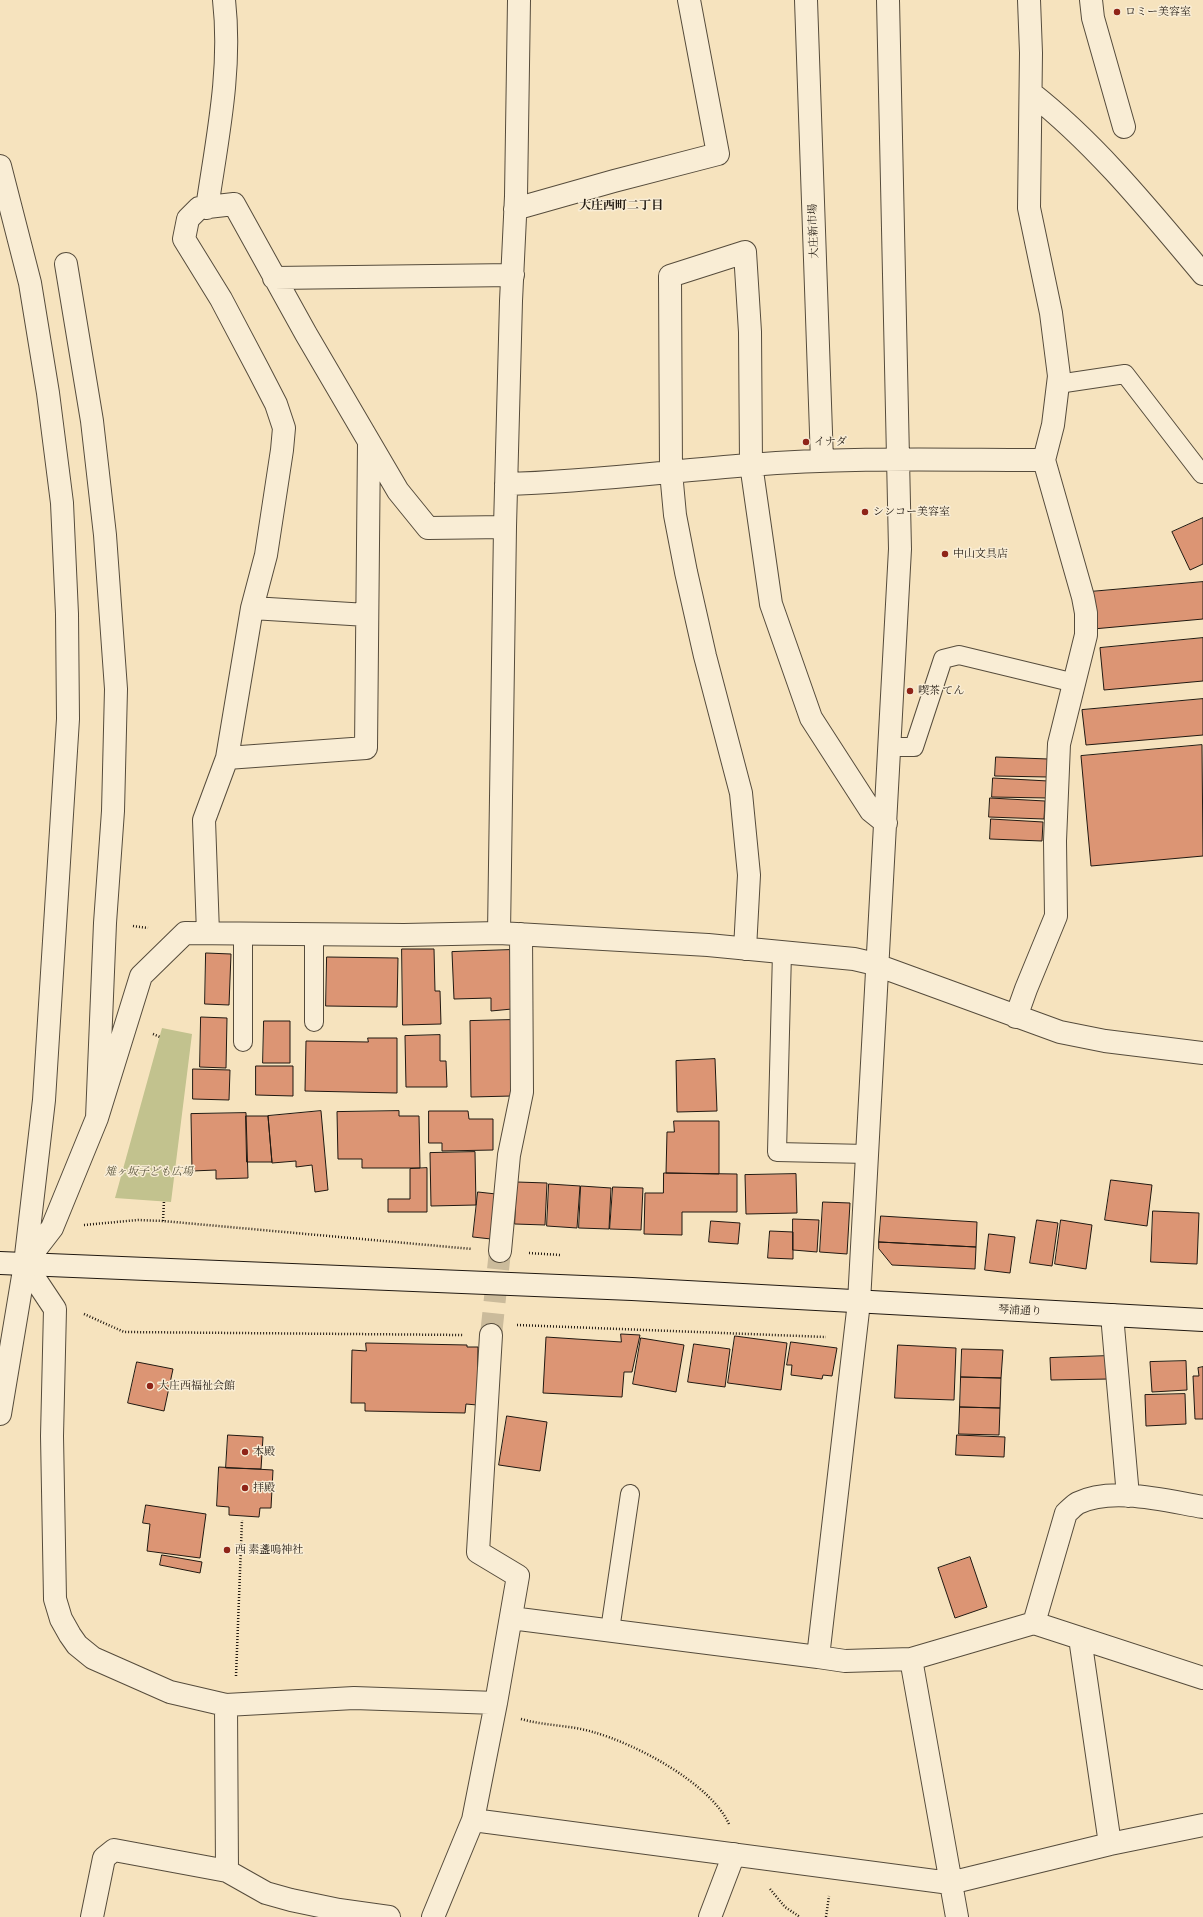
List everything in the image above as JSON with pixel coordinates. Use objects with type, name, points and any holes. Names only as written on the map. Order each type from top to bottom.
[{"type":"street","points":[[207,208],[227,66],[224,0]]},
{"type":"street","points":[[500,1251],[509,1155],[522,1092],[510,934],[505,527],[516,210],[519,0]]},
{"type":"street","points":[[516,210],[614,181],[718,154],[688,0]]},
{"type":"street","name":"大庄新市場","points":[[806,0],[822,461]]},
{"type":"street","points":[[818,1657],[848,1302],[867,1154],[900,549],[888,0]]},
{"type":"street","points":[[1016,1017],[1056,916],[1055,840],[1060,744],[1086,635],[1086,613],[1083,597],[1044,460],[1053,425],[1058,384],[1056,343],[1029,208],[1032,53],[1029,0]]},
{"type":"street","points":[[1091,0],[1093,18],[1124,127]]},
{"type":"street","points":[[1031,93],[1048,107],[1114,171],[1203,274]]},
{"type":"street","points":[[0,166],[30,283],[48,393],[62,503],[67,614],[68,719],[44,1100],[25,1264],[0,1414]]},
{"type":"street","points":[[208,933],[204,820],[227,758],[252,608],[266,555],[284,428],[276,404],[221,300],[184,240],[188,219],[199,208],[234,204],[274,278],[398,491],[428,528],[505,527]]},
{"type":"street","points":[[745,949],[749,875],[741,793],[686,572],[675,515],[671,472],[670,276],[745,252],[750,332],[751,464],[771,604],[811,718],[871,811],[886,823]]},
{"type":"street","points":[[66,264],[92,421],[105,535],[116,689],[113,811],[105,923],[97,1118]]},
{"type":"street","points":[[274,278],[513,275]]},
{"type":"street","points":[[227,758],[366,748],[369,442]]},
{"type":"street","points":[[506,484],[607,479],[751,464],[822,461],[1044,460]]},
{"type":"street","points":[[252,608],[367,615]]},
{"type":"street","points":[[25,1264],[52,1228],[97,1118],[141,976],[185,933],[404,935],[510,934],[708,945],[854,959],[878,966],[1060,1032],[1105,1041],[1203,1053]]},
{"type":"street","name":"琴浦通り","points":[[0,1263],[632,1289],[848,1302],[1203,1320]]},
{"type":"street","points":[[25,1264],[55,1309],[52,1436],[54,1599],[61,1619],[77,1645],[93,1658],[170,1692],[230,1706],[354,1698],[496,1707]]},
{"type":"street","points":[[1112,1315],[1128,1496]]},
{"type":"street","points":[[433,1917],[473,1820],[496,1707],[518,1576],[478,1552],[491,1335]]},
{"type":"street","points":[[1034,1623],[1066,1513],[1077,1503],[1096,1497],[1113,1494],[1203,1507]]},
{"type":"street","points":[[511,1618],[845,1661],[911,1659],[1034,1623],[1203,1678]]},
{"type":"street","points":[[1080,1638],[1110,1844]]},
{"type":"street","points":[[911,1659],[956,1917]]},
{"type":"street","points":[[227,1871],[230,1706]]},
{"type":"street","points":[[473,1820],[950,1883],[1110,1844],[1203,1825]]},
{"type":"street","points":[[92,1917],[104,1858],[114,1850],[227,1871],[266,1893],[279,1897],[359,1915],[389,1917]]},
{"type":"street","points":[[710,1917],[739,1855]]},
{"type":"lane","points":[[1058,384],[1125,374],[1202,474]]},
{"type":"lane","points":[[890,747],[914,747],[943,659],[959,655],[1075,683]]},
{"type":"lane","points":[[243,1042],[244,934]]},
{"type":"lane","points":[[314,934],[314,1022]]},
{"type":"lane","points":[[782,952],[777,1152],[867,1154]]},
{"type":"lane","points":[[610,1630],[630,1494]]},
{"type":"path","points":[[163,1221],[164,1201]]},
{"type":"path","points":[[76,1225],[138,1220]]},
{"type":"path","points":[[83,1314],[124,1332]]},
{"type":"path","points":[[230,1706],[242,1520]]},
{"type":"path","points":[[496,1707],[535,1723],[592,1732],[633,1746],[675,1770],[706,1795],[726,1819],[739,1855],[785,1907],[800,1917]]},
{"type":"green space","name":"雉ヶ坂子ども広場","points":[[162,1028],[192,1034],[171,1202],[115,1198]]},
{"type":"building","points":[[1203,518],[1203,564],[1190,570],[1172,532]]},
{"type":"building","points":[[1203,582],[1203,619],[1093,629],[1089,592]]},
{"type":"building","points":[[1203,638],[1203,681],[1104,690],[1100,648]]},
{"type":"building","points":[[1203,699],[1203,735],[1086,745],[1082,710]]},
{"type":"building","points":[[1202,745],[1203,856],[1091,866],[1081,756]]},
{"type":"building","points":[[996,757],[1048,759],[1048,777],[995,776]]},
{"type":"building","points":[[993,778],[1048,781],[1048,798],[992,797]]},
{"type":"building","points":[[990,798],[1045,801],[1044,819],[989,817]]},
{"type":"building","points":[[991,819],[1043,822],[1042,841],[990,839]]},
{"type":"building","points":[[402,949],[434,949],[435,991],[440,991],[441,1024],[403,1025]]},
{"type":"building","points":[[510,950],[512,1009],[491,1011],[491,998],[454,999],[452,952]]},
{"type":"building","points":[[206,953],[231,954],[229,1005],[205,1004]]},
{"type":"building","points":[[327,957],[398,958],[397,1007],[326,1006]]},
{"type":"building","points":[[201,1017],[227,1018],[226,1068],[200,1067]]},
{"type":"building","points":[[511,1020],[512,1096],[471,1097],[470,1021]]},
{"type":"building","points":[[264,1021],[290,1021],[290,1063],[263,1063]]},
{"type":"building","points":[[440,1035],[440,1061],[446,1061],[447,1087],[406,1087],[405,1036]]},
{"type":"building","points":[[368,1038],[397,1038],[397,1093],[305,1091],[306,1041],[368,1042]]},
{"type":"building","points":[[715,1059],[717,1111],[677,1112],[676,1061]]},
{"type":"building","points":[[256,1066],[293,1066],[293,1096],[256,1095]]},
{"type":"building","points":[[193,1069],[230,1070],[229,1100],[193,1099]]},
{"type":"building","points":[[321,1111],[328,1190],[315,1192],[312,1165],[296,1167],[296,1161],[272,1163],[268,1116]]},
{"type":"building","points":[[399,1111],[399,1116],[419,1116],[420,1168],[362,1168],[362,1159],[338,1159],[337,1112]]},
{"type":"building","points":[[429,1111],[468,1111],[469,1119],[493,1119],[493,1150],[442,1151],[442,1143],[429,1143]]},
{"type":"building","points":[[246,1113],[248,1178],[216,1179],[216,1170],[192,1171],[191,1114]]},
{"type":"building","points":[[246,1116],[268,1116],[272,1162],[247,1162]]},
{"type":"building","points":[[674,1121],[719,1121],[719,1174],[666,1173],[667,1132],[674,1132]]},
{"type":"building","points":[[475,1152],[476,1205],[431,1206],[430,1153]]},
{"type":"building","points":[[427,1168],[427,1212],[388,1212],[388,1199],[410,1199],[410,1169]]},
{"type":"building","points":[[664,1173],[737,1174],[737,1212],[682,1212],[682,1235],[644,1234],[645,1193],[663,1193]]},
{"type":"building","points":[[796,1174],[797,1213],[746,1214],[745,1175]]},
{"type":"building","points":[[1111,1180],[1152,1185],[1147,1226],[1105,1220]]},
{"type":"building","points":[[517,1182],[547,1183],[545,1225],[515,1224]]},
{"type":"building","points":[[549,1184],[580,1186],[577,1228],[547,1226]]},
{"type":"building","points":[[581,1186],[611,1188],[609,1229],[579,1228]]},
{"type":"building","points":[[613,1187],[643,1188],[641,1230],[610,1229]]},
{"type":"building","points":[[478,1192],[496,1194],[491,1239],[473,1237]]},
{"type":"building","points":[[823,1202],[850,1203],[847,1254],[820,1252]]},
{"type":"building","points":[[1153,1211],[1199,1213],[1197,1264],[1151,1262]]},
{"type":"building","points":[[881,1216],[977,1222],[976,1247],[879,1242]]},
{"type":"building","points":[[793,1219],[819,1220],[817,1252],[793,1250]]},
{"type":"building","points":[[1037,1220],[1058,1223],[1052,1266],[1030,1263]]},
{"type":"building","points":[[1061,1220],[1092,1225],[1086,1269],[1055,1264]]},
{"type":"building","points":[[711,1221],[740,1223],[738,1244],[709,1242]]},
{"type":"building","points":[[770,1231],[793,1232],[793,1259],[768,1258]]},
{"type":"building","points":[[989,1234],[1015,1237],[1010,1273],[985,1270]]},
{"type":"building","points":[[879,1242],[976,1247],[975,1269],[892,1265],[879,1249]]},
{"type":"building","points":[[621,1334],[640,1335],[632,1372],[624,1372],[622,1397],[543,1393],[546,1337],[621,1342]]},
{"type":"building","points":[[735,1336],[787,1343],[781,1390],[728,1383]]},
{"type":"building","points":[[641,1338],[684,1345],[676,1392],[633,1384]]},
{"type":"building","points":[[791,1342],[837,1348],[832,1376],[823,1375],[822,1379],[791,1375],[792,1365],[787,1365]]},
{"type":"building","points":[[366,1343],[467,1345],[467,1347],[478,1347],[477,1405],[466,1404],[465,1413],[365,1411],[365,1403],[351,1403],[352,1350],[366,1351]]},
{"type":"building","points":[[694,1344],[730,1349],[725,1387],[688,1382]]},
{"type":"building","points":[[898,1345],[956,1348],[954,1400],[895,1398]]},
{"type":"building","points":[[962,1349],[1003,1350],[1001,1378],[961,1377]]},
{"type":"building","points":[[1108,1356],[1109,1379],[1051,1380],[1050,1358]]},
{"type":"building","points":[[1186,1361],[1187,1390],[1152,1392],[1150,1362]]},
{"type":"building","name":"大庄西福祉会館","points":[[137,1362],[173,1369],[164,1411],[128,1403]]},
{"type":"building","points":[[1203,1367],[1203,1419],[1195,1419],[1193,1376],[1199,1376],[1198,1368]]},
{"type":"building","points":[[961,1377],[1001,1378],[1000,1408],[960,1407]]},
{"type":"building","points":[[1185,1394],[1186,1424],[1146,1426],[1145,1395]]},
{"type":"building","points":[[960,1407],[1000,1408],[999,1435],[959,1434]]},
{"type":"building","points":[[507,1416],[547,1422],[540,1471],[499,1465]]},
{"type":"building","name":"本殿","points":[[228,1435],[263,1437],[261,1469],[226,1468]]},
{"type":"building","points":[[957,1435],[1005,1437],[1004,1457],[956,1455]]},
{"type":"building","name":"拝殿","points":[[219,1467],[273,1470],[271,1508],[260,1508],[259,1517],[229,1515],[229,1507],[217,1506]]},
{"type":"building","points":[[146,1505],[206,1514],[200,1558],[147,1551],[150,1524],[143,1523]]},
{"type":"building","points":[[162,1555],[202,1562],[200,1573],[160,1565]]},
{"type":"building","points":[[970,1557],[987,1607],[955,1618],[938,1568]]},
{"type":"tunnel","points":[[491,1335],[500,1251]]},
{"type":"place","name":"ロミー美容室","points":[[1117,12]]},
{"type":"place","name":"イナダ","points":[[806,442]]},
{"type":"place","name":"シンコー美容室","points":[[865,512]]},
{"type":"place","name":"中山文具店","points":[[945,554]]},
{"type":"place","name":"喫茶 てん","points":[[910,691]]},
{"type":"place","name":"大庄西福祉会館","points":[[150,1386]]},
{"type":"place","name":"本殿","points":[[245,1452]]},
{"type":"place","name":"拝殿","points":[[245,1488]]},
{"type":"place","name":"西 素盞嗚神社","points":[[227,1550]]},
{"type":"district","name":"大庄西町二丁目","points":[[621,206]]}]
